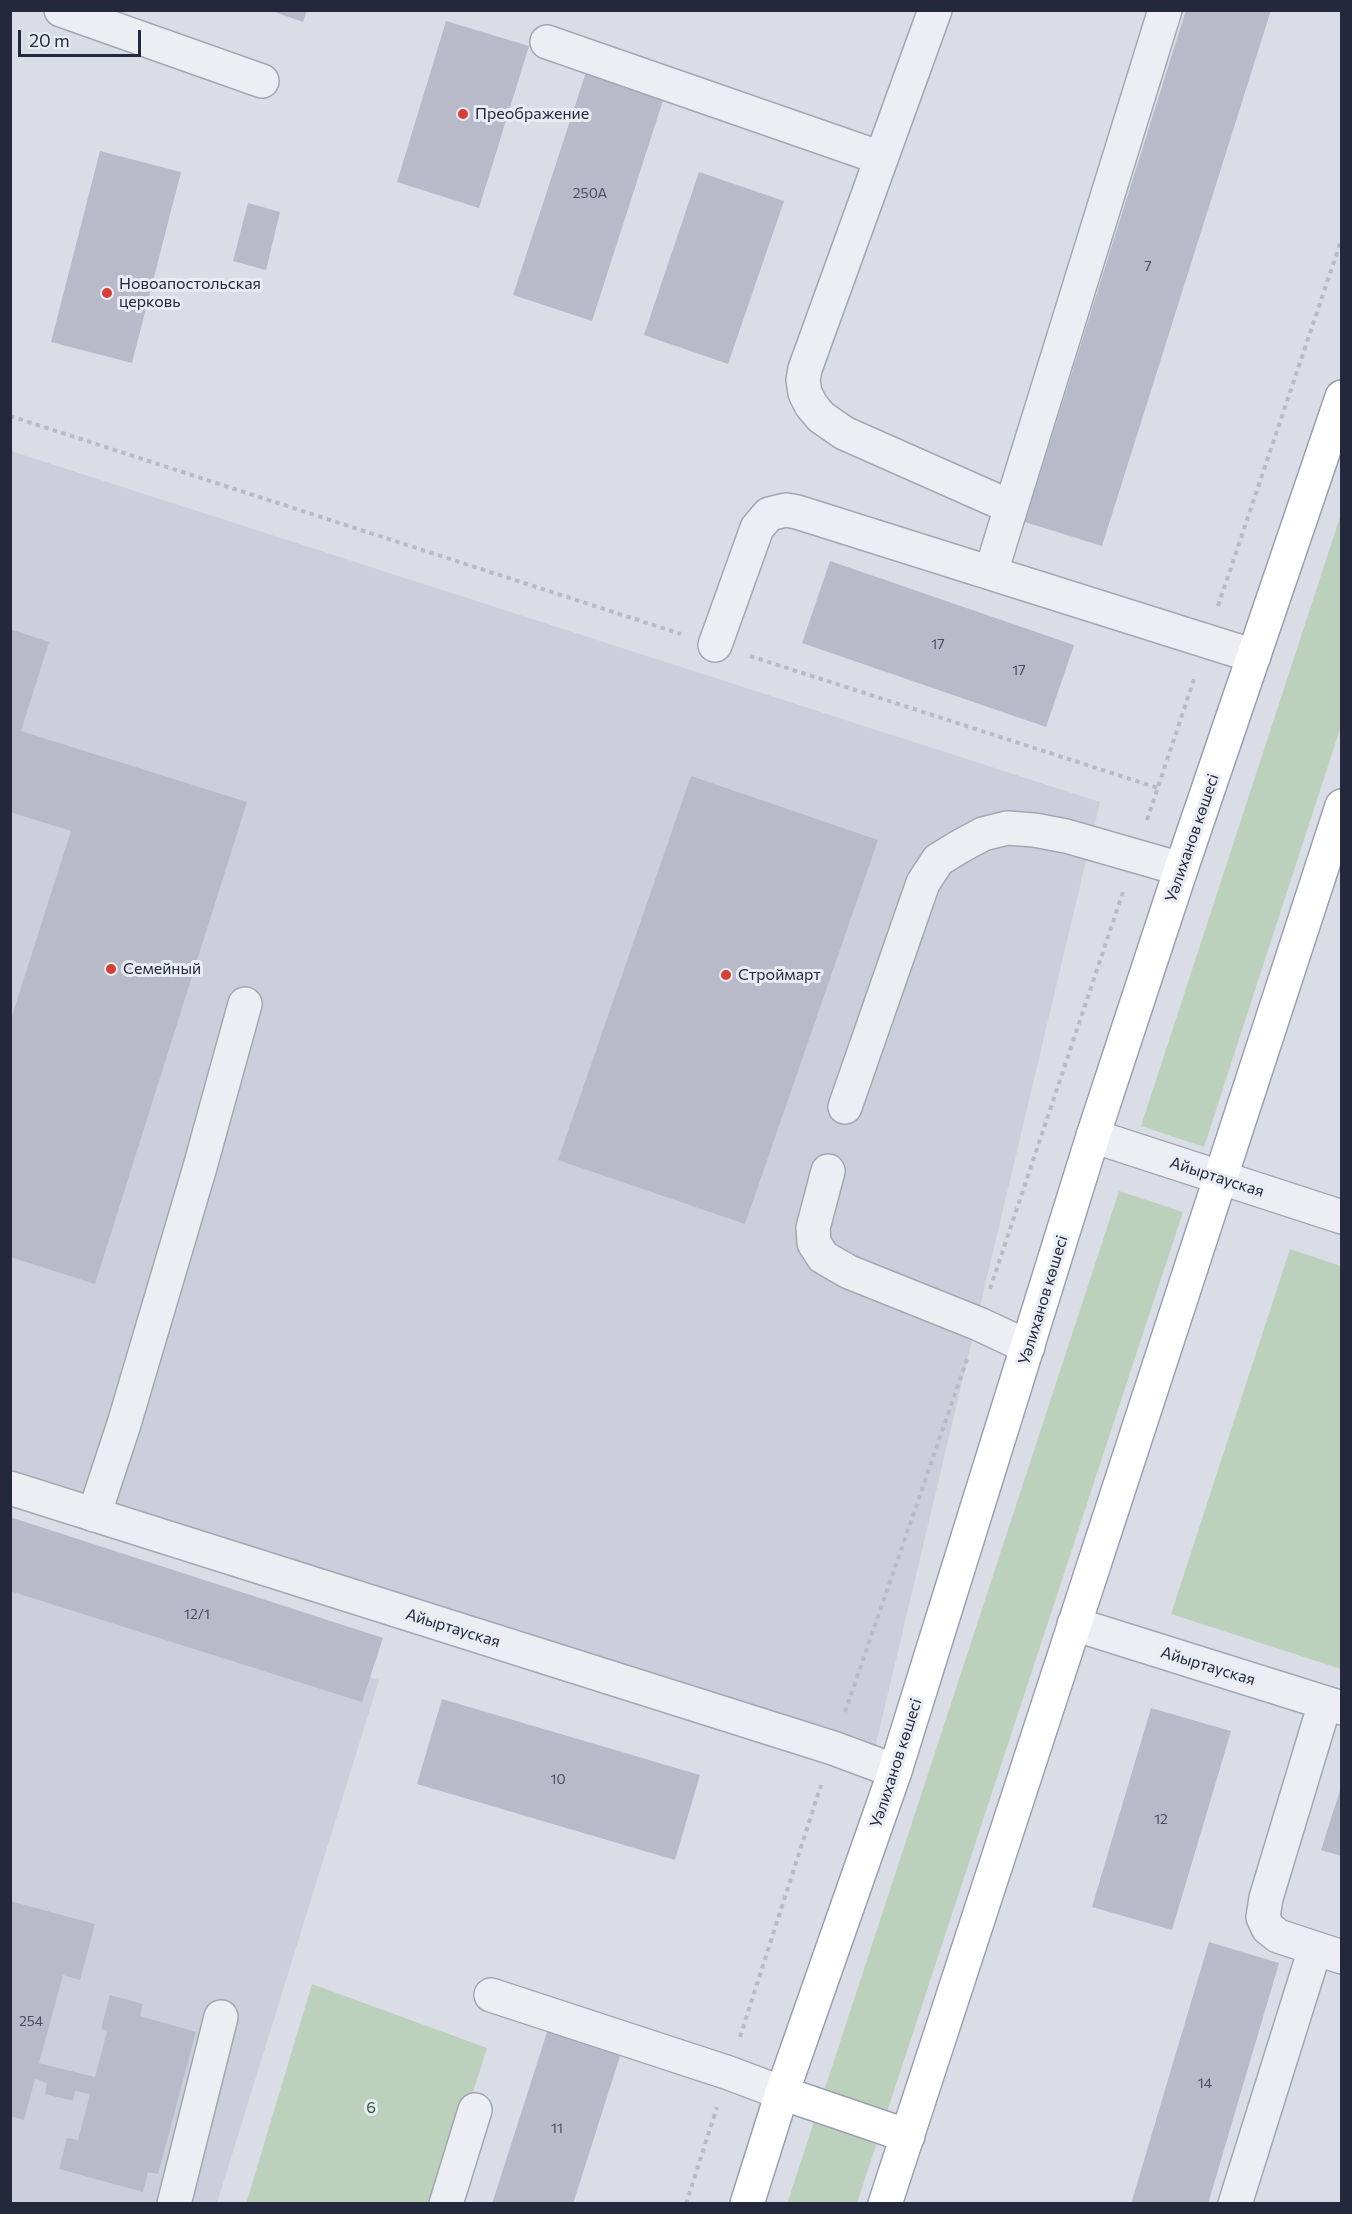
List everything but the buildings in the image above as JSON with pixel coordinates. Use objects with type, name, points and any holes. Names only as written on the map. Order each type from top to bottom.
[{"type":"main road","name":"Уәлиханов көшесі","points":[[747,2204],[782,2094],[895,1771],[1093,1136],[1341,397]]},
{"type":"main road","points":[[885,2204],[1341,806]]},
{"type":"main road","points":[[782,2094],[908,2136]]},
{"type":"street","points":[[60,10],[262,81]]},
{"type":"street","points":[[935,10],[805,369],[803,380],[805,393],[811,405],[821,417],[844,433],[1011,507]]},
{"type":"street","points":[[991,572],[1165,10]]},
{"type":"street","points":[[547,42],[881,158]]},
{"type":"street","points":[[715,645],[752,538],[762,520],[777,511],[797,512],[1254,656]]},
{"type":"street","points":[[845,1107],[923,883],[938,860],[983,834],[1007,828],[1066,836],[1181,869]]},
{"type":"street","points":[[93,1515],[147,1346],[245,1004]]},
{"type":"street","name":"Айыртауская","points":[[1093,1136],[1341,1217]]},
{"type":"street","points":[[828,1171],[813,1228],[814,1243],[823,1257],[849,1272],[978,1324],[1028,1347]]},
{"type":"street","name":"Айыртауская","points":[[10,1488],[833,1748],[895,1771]]},
{"type":"street","name":"Айыртауская","points":[[1074,1624],[1333,1705]]},
{"type":"street","points":[[1235,2204],[1328,1953],[1272,1933],[1264,1923],[1262,1912],[1333,1705]]},
{"type":"street","points":[[491,1995],[729,2073],[782,2094]]},
{"type":"street","points":[[174,2204],[221,2018]]},
{"type":"street","points":[[446,2204],[475,2110]]},
{"type":"path","points":[[686,2204],[833,1748],[978,1324],[1341,238]]},
{"type":"path","points":[[10,416],[1158,788]]},
{"type":"shaded area","points":[[11,451],[1100,802],[874,1752],[11,1469]]},
{"type":"shaded area","points":[[10,1562],[379,1680],[217,2203],[11,2203]]},
{"type":"green space","points":[[1341,514],[1341,726],[1204,1147],[1141,1126]]},
{"type":"green space","points":[[1119,1191],[1183,1212],[857,2203],[787,2204]]},
{"type":"green space","points":[[1290,1249],[1341,1266],[1341,1669],[1171,1614]]},
{"type":"green space","name":"6","points":[[312,1984],[487,2048],[438,2203],[246,2204]]},
{"type":"place","name":"Преображение","points":[[463,114]]},
{"type":"place","name":"Новоапостольская церковь","points":[[107,293]]},
{"type":"place","name":"Семейный","points":[[111,969]]},
{"type":"place","name":"Строймарт","points":[[726,975]]}]
